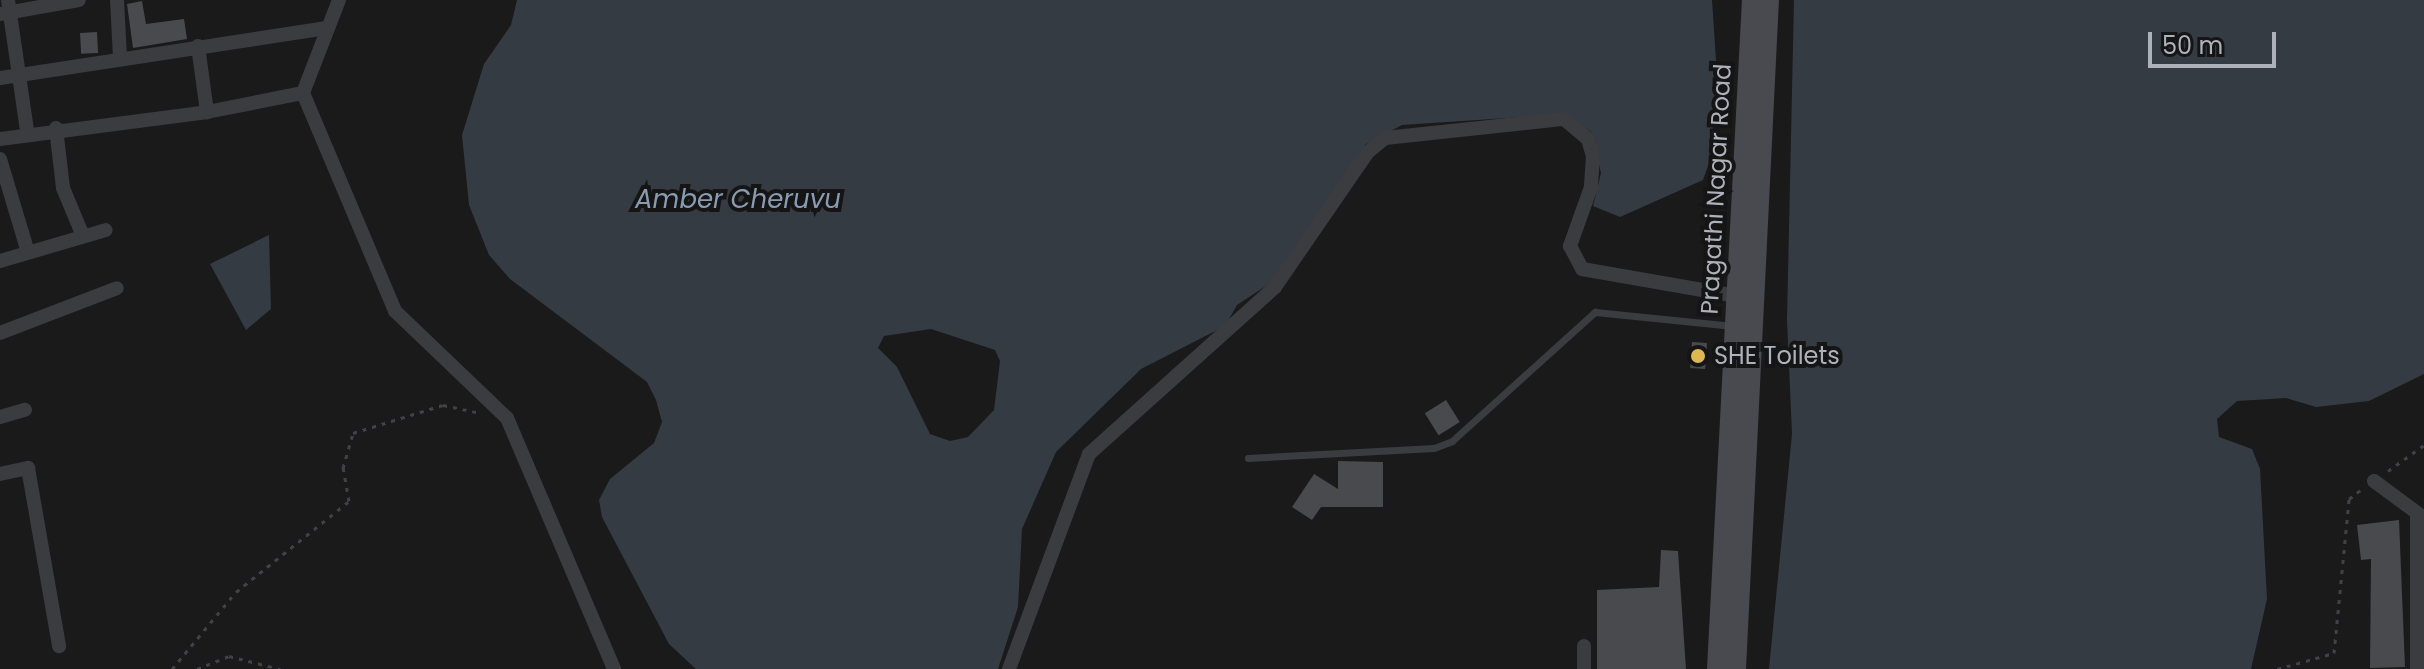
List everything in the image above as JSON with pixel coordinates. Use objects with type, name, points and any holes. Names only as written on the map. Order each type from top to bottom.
[{"type":"main road","name":"Pragathi Nagar Road","points":[[1717,669],[1752,0]]},
{"type":"main road","name":"Pragathi Nagar Road","points":[[1736,669],[1769,0]]},
{"type":"street","points":[[27,131],[20,74],[6,9],[79,0]]},
{"type":"street","points":[[117,0],[120,58]]},
{"type":"street","points":[[339,0],[303,93],[395,311],[507,418],[614,669]]},
{"type":"street","points":[[0,78],[328,28]]},
{"type":"street","points":[[198,46],[207,112]]},
{"type":"street","points":[[0,139],[27,131],[207,112],[303,93]]},
{"type":"street","points":[[1009,669],[1089,454],[1275,287],[1367,153],[1385,138],[1564,119],[1588,139],[1593,156],[1591,187],[1570,246],[1582,269],[1737,296]]},
{"type":"street","points":[[56,128],[63,188],[83,236]]},
{"type":"street","points":[[0,159],[27,249]]},
{"type":"street","points":[[0,261],[27,249],[106,230]]},
{"type":"street","points":[[0,333],[117,288]]},
{"type":"street","points":[[0,417],[25,410]]},
{"type":"street","points":[[0,474],[28,468],[59,646]]},
{"type":"street","points":[[2374,481],[2420,518],[2417,669]]},
{"type":"street","points":[[1584,646],[1584,669]]},
{"type":"lane","points":[[1248,458],[1434,448],[1452,441],[1595,312],[1735,327]]},
{"type":"path","points":[[172,669],[236,592],[349,501],[343,468],[353,433],[443,405],[507,418]]},
{"type":"path","points":[[2277,669],[2334,653],[2349,499],[2424,445]]},
{"type":"path","points":[[197,669],[229,656],[280,669]]},
{"type":"water","name":"Amber Cheruvu","points":[[517,0],[1712,0],[1717,75],[1711,157],[1703,180],[1620,217],[1593,206],[1601,173],[1591,132],[1565,114],[1402,125],[1366,144],[1272,282],[1237,305],[1225,326],[1141,369],[1056,452],[1022,529],[1018,607],[998,669],[696,669],[669,644],[602,517],[599,500],[610,479],[654,443],[662,422],[656,400],[647,382],[510,279],[489,255],[469,205],[462,135],[484,64],[511,25]],"holes":[[[931,329],[995,350],[1000,361],[994,410],[968,437],[950,441],[930,434],[897,367],[878,348],[884,336]]]},
{"type":"water","points":[[1794,0],[2424,0],[2424,374],[2369,401],[2316,407],[2286,398],[2237,401],[2217,419],[2219,437],[2252,449],[2260,469],[2267,599],[2251,669],[1769,669],[1792,434],[1787,320]]},
{"type":"water","points":[[269,235],[271,309],[246,330],[210,264]]},
{"type":"building","points":[[142,1],[146,24],[184,19],[187,39],[133,48],[127,4]]},
{"type":"building","points":[[97,32],[98,53],[81,54],[80,33]]},
{"type":"building","name":"SHE Toilets","points":[[1692,342],[1707,343],[1705,369],[1690,368]]},
{"type":"building","points":[[1446,400],[1460,422],[1439,435],[1425,413]]},
{"type":"building","points":[[1338,461],[1383,462],[1383,507],[1321,507],[1312,520],[1292,507],[1314,474],[1338,489]]},
{"type":"building","points":[[2399,520],[2405,667],[2370,668],[2371,559],[2361,560],[2357,525]]},
{"type":"building","points":[[1661,550],[1678,551],[1686,669],[1597,669],[1597,590],[1659,587]]},
{"type":"place","name":"SHE Toilets","points":[[1698,356]]}]
